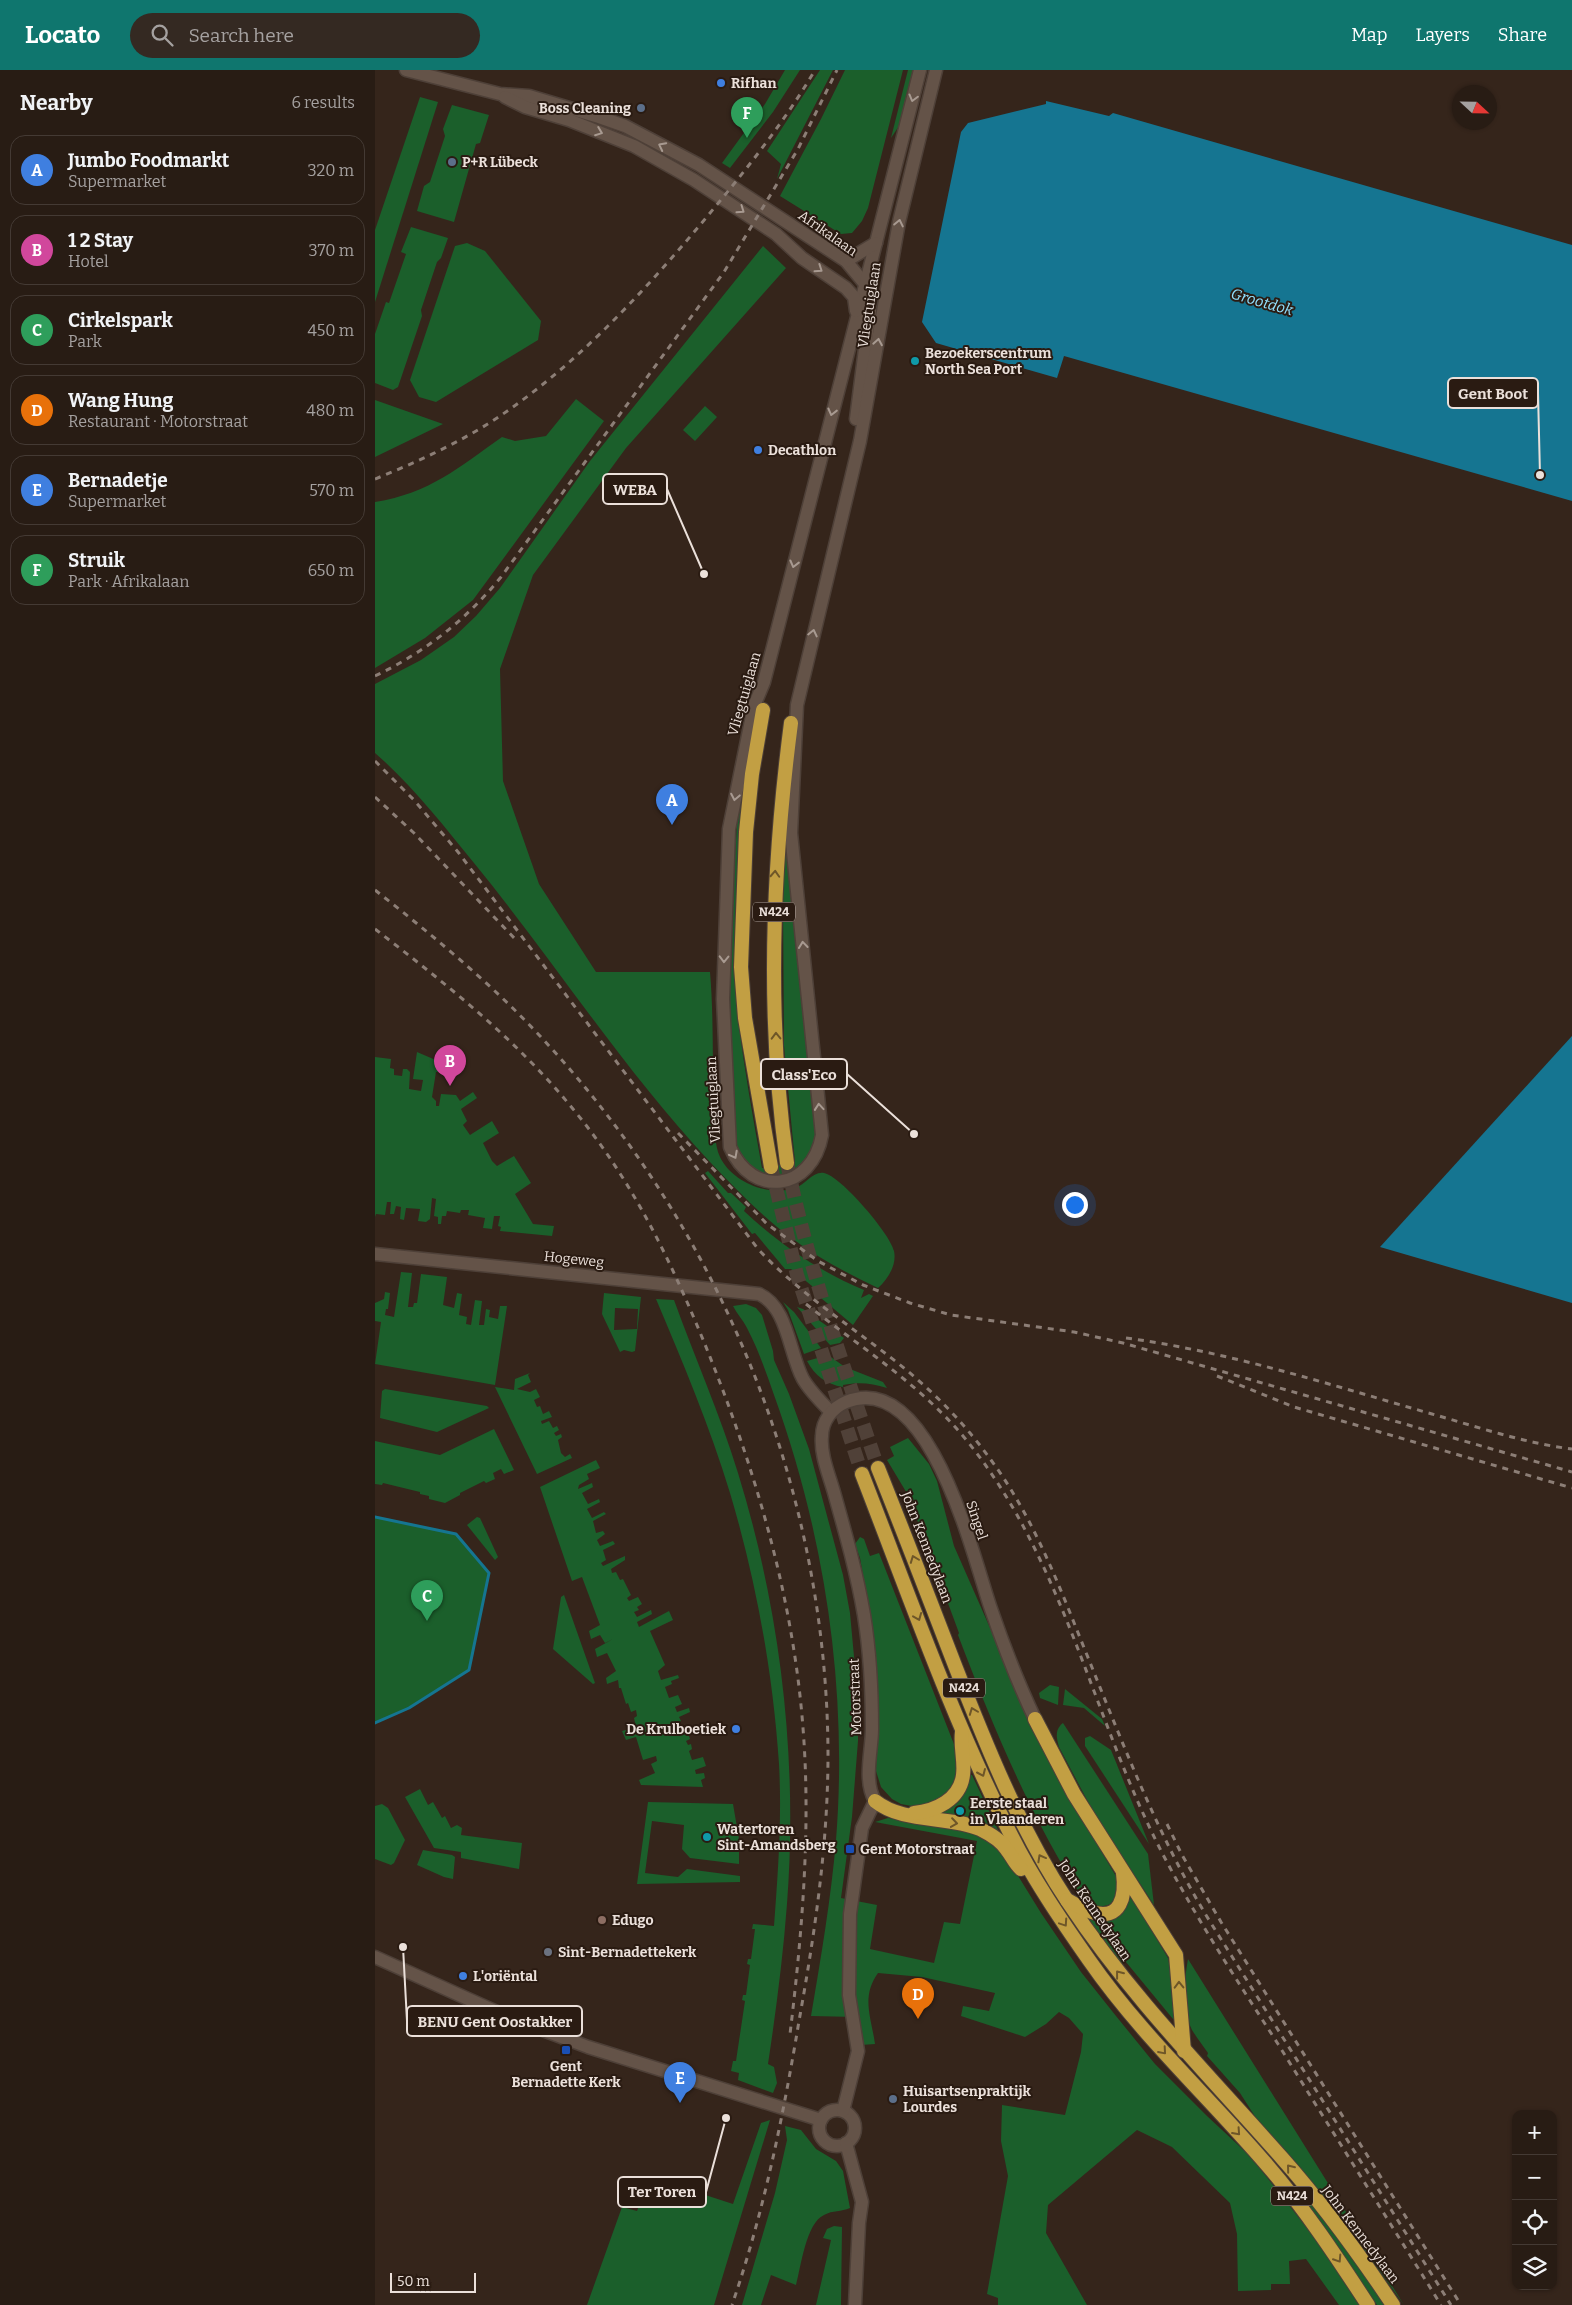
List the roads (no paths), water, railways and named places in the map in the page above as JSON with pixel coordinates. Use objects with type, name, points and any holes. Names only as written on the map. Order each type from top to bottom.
[{"type":"highway","name":"N424","points":[[758,708],[746,832],[741,966],[745,1018],[771,1167]]},
{"type":"highway","name":"N424","points":[[787,1163],[778,1094],[774,905],[778,833],[791,722]]},
{"type":"highway","name":"John Kennedylaan","points":[[878,1468],[981,1732],[1017,1813],[1066,1900],[1141,2002],[1283,2159],[1333,2222],[1393,2305]]},
{"type":"highway","name":"N424","points":[[862,1474],[962,1729],[1008,1828],[1037,1882],[1090,1962],[1124,2007],[1267,2164],[1321,2233],[1368,2305]]},
{"type":"highway","points":[[1035,1719],[1075,1794],[1176,1955],[1184,2051]]},
{"type":"highway","points":[[906,1814],[926,1812],[939,1807],[950,1800],[958,1788],[963,1776],[960,1747],[962,1729]]},
{"type":"highway","points":[[875,1801],[887,1808],[906,1814],[967,1825],[995,1837],[1006,1848],[1018,1866],[1037,1882]]},
{"type":"highway","points":[[1066,1900],[1101,1914],[1115,1910],[1124,1896],[1123,1870]]},
{"type":"main road","name":"Afrikalaan","points":[[405,70],[500,94],[529,96],[599,116],[625,126],[699,165],[846,261],[865,284]]},
{"type":"main road","name":"Vliegtuiglaan","points":[[920,70],[764,682],[729,829],[723,999],[730,1147],[740,1165],[761,1179],[775,1182],[789,1180],[811,1165],[817,1155],[822,1135],[791,833],[797,705],[812,635],[853,474],[905,192],[936,70]]},
{"type":"main road","name":"Afrikalaan","points":[[500,94],[525,108],[553,115],[634,146],[717,194],[775,234],[802,258],[835,280],[865,284]]},
{"type":"main road","points":[[846,261],[876,243]]},
{"type":"main road","points":[[865,284],[874,282],[890,271]]},
{"type":"main road","name":"N424","points":[[835,280],[854,297],[857,316]]},
{"type":"main road","name":"N424","points":[[853,474],[848,456],[858,407],[869,326],[870,310],[865,284]]},
{"type":"main road","name":"N424","points":[[791,722],[797,705]]},
{"type":"main road","name":"Hogeweg","points":[[375,1254],[759,1294],[769,1299],[782,1320],[803,1379],[831,1412]]},
{"type":"main road","name":"Singel","points":[[831,1412],[851,1400],[869,1398],[883,1401],[895,1408],[917,1428],[950,1487],[1012,1669],[1035,1719]]},
{"type":"main road","name":"Motorstraat","points":[[831,1412],[824,1424],[822,1446],[854,1564],[864,1615],[871,1685],[872,1730],[869,1788],[875,1801]]},
{"type":"main road","points":[[843,2110],[858,2051],[849,1995],[850,1914],[862,1828],[875,1801]]},
{"type":"main road","points":[[375,1958],[508,2017],[588,2047],[821,2120]]},
{"type":"main road","points":[[843,2110],[851,2116],[855,2128],[854,2134],[847,2144],[834,2146],[823,2140],[819,2128],[821,2120],[830,2111],[843,2110]]},
{"type":"main road","points":[[847,2144],[862,2202],[859,2223],[855,2305]]},
{"type":"water","name":"Grootdok","points":[[1046,101],[1109,116],[1113,113],[1572,245],[1572,501],[1064,356],[1057,378],[936,343],[922,322],[961,132],[968,123],[1046,104]]},
{"type":"water","points":[[1572,1036],[1572,1303],[1380,1247]]},
{"type":"waterway","points":[[375,1517],[456,1534],[489,1573],[469,1670],[409,1708],[375,1723]]},
{"type":"tunnel","points":[[787,1163],[816,1279],[878,1468]]},
{"type":"tunnel","points":[[771,1167],[797,1275],[862,1474]]},
{"type":"railway","points":[[375,479],[437,452],[483,427],[526,398],[580,353],[630,304],[715,207],[775,131],[815,70]]},
{"type":"railway","points":[[375,676],[393,667],[444,634],[474,607],[501,577],[724,272],[798,149],[837,70]]},
{"type":"railway","points":[[375,761],[414,800],[458,852],[758,1249],[791,1281],[899,1364],[924,1386],[960,1421],[991,1460],[1021,1507],[1046,1557],[1144,1793],[1191,1889],[1451,2305]]},
{"type":"railway","points":[[375,797],[414,833],[517,941]]},
{"type":"railway","points":[[375,890],[444,946],[510,1005],[551,1048],[613,1123],[668,1202],[715,1287],[754,1375],[786,1467],[809,1561],[823,1657],[828,1754],[826,1821],[815,1921],[786,2093],[763,2200],[732,2305]]},
{"type":"railway","points":[[375,929],[428,970],[504,1036],[551,1083],[594,1136],[631,1192],[663,1250],[691,1310],[722,1388],[755,1483],[769,1531],[790,1629],[798,1678],[805,1766],[806,1843],[798,1958],[790,2034]]},
{"type":"railway","points":[[678,1133],[767,1224],[818,1261],[863,1285],[910,1303],[951,1315],[1074,1332],[1123,1343],[1572,1472]]},
{"type":"railway","points":[[806,1304],[888,1366],[927,1399],[963,1436],[998,1484],[1028,1535],[1053,1589],[1119,1756],[1142,1811],[1168,1864],[1221,1955],[1441,2305]]},
{"type":"railway","points":[[1126,1338],[1165,1344],[1242,1361],[1501,1434],[1536,1443],[1572,1449]]},
{"type":"railway","points":[[1217,1376],[1294,1407],[1572,1488]]},
{"type":"railway","points":[[1167,1824],[1182,1855],[1221,1922],[1461,2305]]},
{"type":"place","name":"Rifhan","points":[[721,83]]},
{"type":"place","name":"Boss Cleaning","points":[[641,108]]},
{"type":"place","name":"Struik","points":[[747,138]]},
{"type":"place","name":"P+R Lübeck","points":[[452,162]]},
{"type":"place","name":"Bezoekerscentrum North Sea Port","points":[[915,361]]},
{"type":"place","name":"Decathlon","points":[[758,450]]},
{"type":"place","name":"Gent Boot","points":[[1540,475]]},
{"type":"place","name":"WEBA","points":[[704,574]]},
{"type":"place","name":"Jumbo Foodmarkt","points":[[672,825]]},
{"type":"place","name":"1 2 Stay","points":[[450,1086]]},
{"type":"place","name":"Class'Eco","points":[[914,1134]]},
{"type":"place","name":"Cirkelspark","points":[[427,1621]]},
{"type":"place","name":"De Krulboetiek","points":[[736,1729]]},
{"type":"place","name":"Eerste staal in Vlaanderen","points":[[960,1811]]},
{"type":"place","name":"Watertoren Sint-Amandsberg","points":[[707,1837]]},
{"type":"place","name":"Gent Motorstraat","points":[[850,1849]]},
{"type":"place","name":"Edugo","points":[[602,1920]]},
{"type":"place","name":"BENU Gent Oostakker","points":[[403,1947]]},
{"type":"place","name":"Sint-Bernadettekerk","points":[[548,1952]]},
{"type":"place","name":"L'oriëntal","points":[[463,1976]]},
{"type":"place","name":"Wang Hung","points":[[918,2019]]},
{"type":"place","name":"Gent Bernadette Kerk","points":[[566,2050]]},
{"type":"place","name":"Huisartsenpraktijk Lourdes","points":[[893,2099]]},
{"type":"place","name":"Bernadetje","points":[[680,2103]]},
{"type":"place","name":"Ter Toren","points":[[726,2118]]}]
